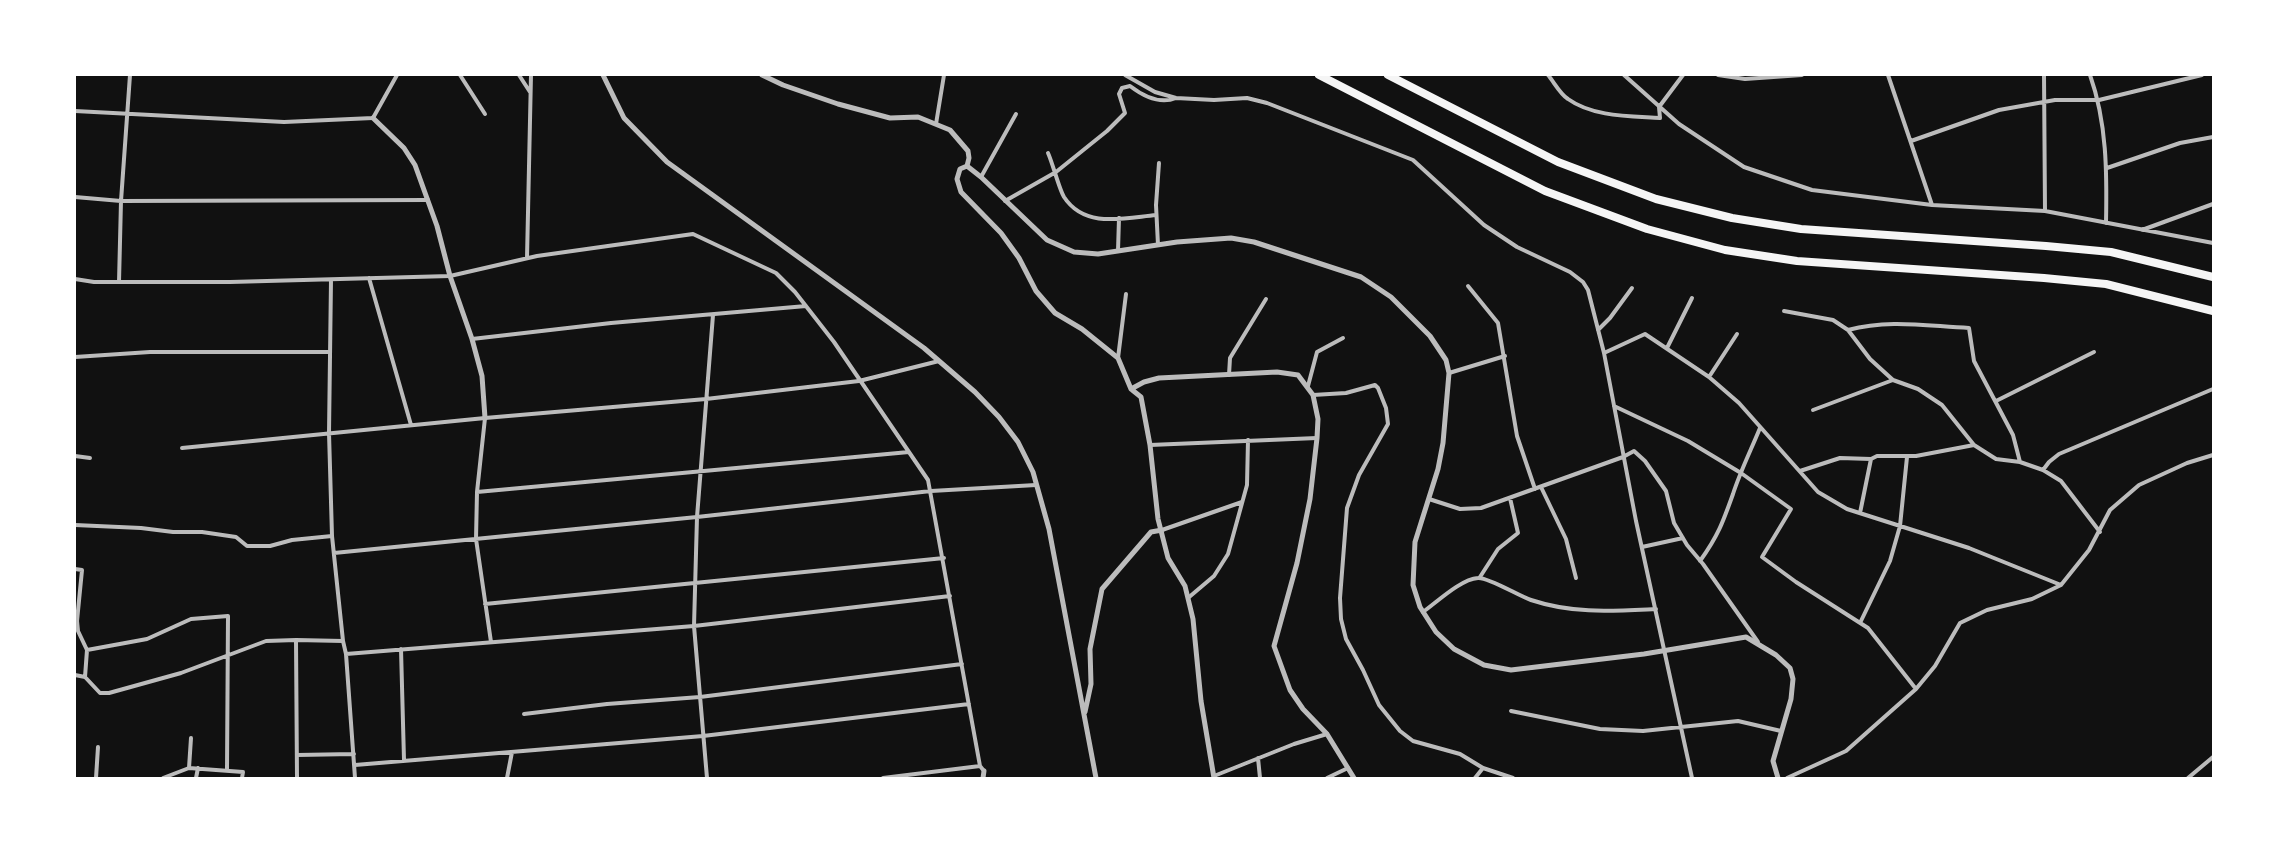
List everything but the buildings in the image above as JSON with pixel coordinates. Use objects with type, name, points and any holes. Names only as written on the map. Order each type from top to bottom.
[{"type":"highway","points":[[1318,75],[1545,191],[1647,229],[1726,250],[1798,261],[2106,284],[2213,311]]},
{"type":"highway","points":[[1388,75],[1558,162],[1656,199],[1732,218],[1801,229],[2111,252],[2213,277]]},
{"type":"street","points":[[119,282],[121,201],[130,75]]},
{"type":"street","points":[[373,118],[396,75]]},
{"type":"street","points":[[460,75],[486,114]]},
{"type":"street","points":[[519,75],[530,94]]},
{"type":"street","points":[[528,258],[531,75]]},
{"type":"street","points":[[602,75],[624,118],[667,162],[939,361],[1000,417],[1018,442],[1033,472],[1049,529],[1096,778]]},
{"type":"street","points":[[762,75],[783,85],[838,104],[890,118],[918,117],[950,130],[968,151],[967,166]]},
{"type":"street","points":[[936,124],[944,75]]},
{"type":"street","points":[[1125,75],[1155,92],[1176,98],[1214,100],[1248,98],[1267,103],[1413,160],[1484,225],[1517,247],[1570,272],[1583,282],[1588,290],[1604,353],[1642,547],[1692,778]]},
{"type":"street","points":[[1548,75],[1568,99],[1588,108],[1613,114],[1660,118],[1659,107],[1683,75]]},
{"type":"street","points":[[1624,75],[1679,124],[1744,167],[1812,190],[1932,205],[2045,211],[2213,243]]},
{"type":"street","points":[[1718,75],[1745,77],[1802,75]]},
{"type":"street","points":[[1888,75],[1932,205]]},
{"type":"street","points":[[2044,75],[2045,211]]},
{"type":"street","points":[[2090,75],[2099,100],[2107,168],[2106,223]]},
{"type":"street","points":[[1911,141],[1999,110],[2045,102],[2099,100],[2202,75]]},
{"type":"street","points":[[1005,202],[1056,172],[1124,115],[1125,107],[1120,94],[1122,88],[1130,86],[1146,97],[1160,101],[1169,101],[1176,98]]},
{"type":"street","points":[[75,111],[284,122],[373,118],[404,148],[415,165],[437,226],[450,276],[472,339],[482,376],[485,418],[477,492],[476,539],[491,642]]},
{"type":"street","points":[[982,177],[1016,114]]},
{"type":"street","points":[[2107,168],[2180,143],[2213,137]]},
{"type":"street","points":[[1048,153],[1063,196],[1079,214],[1104,220],[1156,215]]},
{"type":"street","points":[[1158,245],[1156,215],[1160,163]]},
{"type":"street","points":[[967,166],[982,177],[1005,202],[1047,240],[1074,252],[1098,254],[1158,245],[1231,238],[1254,242],[1361,277],[1391,297],[1430,336],[1446,360],[1449,373],[1443,443],[1415,542],[1413,584],[1423,612],[1436,632],[1454,650],[1484,664],[1511,670],[1665,650],[1746,637],[1758,642]]},
{"type":"street","points":[[967,166],[960,169],[957,179],[961,192],[1001,233],[1019,258],[1036,291],[1055,313],[1082,329],[1118,358],[1131,389],[1141,397],[1150,445],[1158,519],[1168,558],[1184,586],[1193,619],[1201,701],[1214,777],[1258,758],[1327,734]]},
{"type":"street","points":[[75,197],[121,201],[428,200]]},
{"type":"street","points":[[2142,230],[2213,204]]},
{"type":"street","points":[[1118,218],[1118,251]]},
{"type":"street","points":[[75,280],[119,282],[331,280],[450,276],[528,258],[618,243],[694,234],[776,273],[806,306],[834,342],[928,480],[944,558],[980,766],[984,771],[984,778]]},
{"type":"street","points":[[369,278],[411,425]]},
{"type":"street","points":[[331,280],[329,434],[332,536],[343,642],[346,654],[355,778]]},
{"type":"street","points":[[1468,286],[1498,323],[1517,436],[1535,489]]},
{"type":"street","points":[[1598,330],[1632,288]]},
{"type":"street","points":[[1118,358],[1126,294]]},
{"type":"street","points":[[1667,348],[1692,298]]},
{"type":"street","points":[[1229,375],[1230,358],[1266,299]]},
{"type":"street","points":[[472,339],[611,323],[806,306]]},
{"type":"street","points":[[1784,311],[1833,320],[1848,330],[1870,359],[1893,380],[1918,389],[1942,405],[1974,444],[1996,459],[2020,462],[2043,470],[2061,481],[2080,502],[2100,532]]},
{"type":"street","points":[[707,778],[694,626],[697,517],[712,315]]},
{"type":"street","points":[[1848,330],[1866,325],[1897,322],[1921,326],[1969,328],[1974,360],[2013,434],[2020,462]]},
{"type":"street","points":[[1604,353],[1646,334],[1709,377],[1739,403],[1818,492],[1860,513],[1969,548],[2062,585]]},
{"type":"street","points":[[1709,377],[1737,334]]},
{"type":"street","points":[[1308,386],[1317,352],[1343,338]]},
{"type":"street","points":[[75,357],[159,351],[330,352]]},
{"type":"street","points":[[1996,401],[2094,352]]},
{"type":"street","points":[[1449,373],[1505,356]]},
{"type":"street","points":[[182,448],[485,418],[706,399],[859,380],[939,361]]},
{"type":"street","points":[[1131,389],[1144,382],[1159,378],[1277,372],[1298,374],[1308,386],[1313,395],[1318,419],[1310,499],[1297,563],[1274,646],[1290,690],[1303,709],[1327,734],[1354,778]]},
{"type":"street","points":[[1813,410],[1893,380]]},
{"type":"street","points":[[1313,395],[1346,394],[1375,385],[1386,408],[1388,424],[1358,475],[1348,508],[1340,598],[1341,619],[1346,639],[1363,670],[1378,705],[1400,731],[1413,741],[1460,754],[1483,768],[1513,778]]},
{"type":"street","points":[[2043,470],[2059,454],[2213,388]]},
{"type":"street","points":[[1613,406],[1688,441],[1741,473],[1791,508],[1762,557],[1796,582],[1868,628],[1916,689]]},
{"type":"street","points":[[1700,561],[1713,543],[1725,519],[1741,473],[1760,428]]},
{"type":"street","points":[[1150,445],[1317,438]]},
{"type":"street","points":[[1188,598],[1221,567],[1232,543],[1247,485],[1248,440]]},
{"type":"street","points":[[1800,471],[1840,458],[1908,457],[1974,444]]},
{"type":"street","points":[[1428,499],[1469,510],[1481,508],[1624,457],[1634,451],[1666,490],[1674,523],[1683,538],[1758,642],[1790,668],[1793,679],[1791,700],[1773,761],[1778,778]]},
{"type":"street","points":[[477,492],[909,452]]},
{"type":"street","points":[[1787,778],[1846,751],[1916,689],[1935,666],[1960,623],[1987,610],[2032,599],[2062,585],[2100,532],[2110,510],[2139,484],[2187,463],[2213,455]]},
{"type":"street","points":[[75,456],[90,458]]},
{"type":"street","points":[[1860,623],[1890,561],[1900,526],[1908,457]]},
{"type":"street","points":[[1860,513],[1871,459]]},
{"type":"street","points":[[334,553],[697,517],[931,491],[1036,485]]},
{"type":"street","points":[[1541,487],[1566,540],[1576,578]]},
{"type":"street","points":[[1480,578],[1498,549],[1518,533],[1510,498]]},
{"type":"street","points":[[1084,715],[1091,684],[1090,649],[1102,589],[1151,532],[1162,530],[1242,502]]},
{"type":"street","points":[[75,525],[141,528],[173,532],[202,532],[236,537],[247,546],[270,546],[292,540],[332,536]]},
{"type":"street","points":[[1642,547],[1683,538]]},
{"type":"street","points":[[485,604],[944,558]]},
{"type":"street","points":[[75,569],[82,570],[77,621],[78,631],[87,650],[85,677]]},
{"type":"street","points":[[1423,612],[1447,593],[1471,579],[1480,578],[1530,600],[1571,610],[1593,612],[1656,609]]},
{"type":"street","points":[[346,654],[694,626],[950,596]]},
{"type":"street","points":[[87,650],[148,639],[191,619],[228,616],[227,770]]},
{"type":"street","points":[[296,640],[296,778]]},
{"type":"street","points":[[75,675],[85,677],[100,692],[109,693],[181,673],[266,641],[343,642]]},
{"type":"street","points":[[401,650],[404,760]]},
{"type":"street","points":[[524,714],[607,704],[700,697],[962,664]]},
{"type":"street","points":[[355,765],[703,736],[969,704]]},
{"type":"street","points":[[1510,711],[1600,729],[1643,731],[1738,721],[1781,731]]},
{"type":"street","points":[[189,768],[190,738]]},
{"type":"street","points":[[96,778],[98,747]]},
{"type":"street","points":[[507,778],[512,752]]},
{"type":"street","points":[[296,755],[354,754]]},
{"type":"street","points":[[2188,778],[2213,757]]},
{"type":"street","points":[[1258,758],[1260,778]]},
{"type":"street","points":[[882,778],[980,766]]},
{"type":"street","points":[[163,778],[189,768],[198,768],[243,772],[242,778]]},
{"type":"street","points":[[196,778],[198,768]]},
{"type":"street","points":[[1327,778],[1348,768]]},
{"type":"street","points":[[1475,778],[1483,768]]}]
